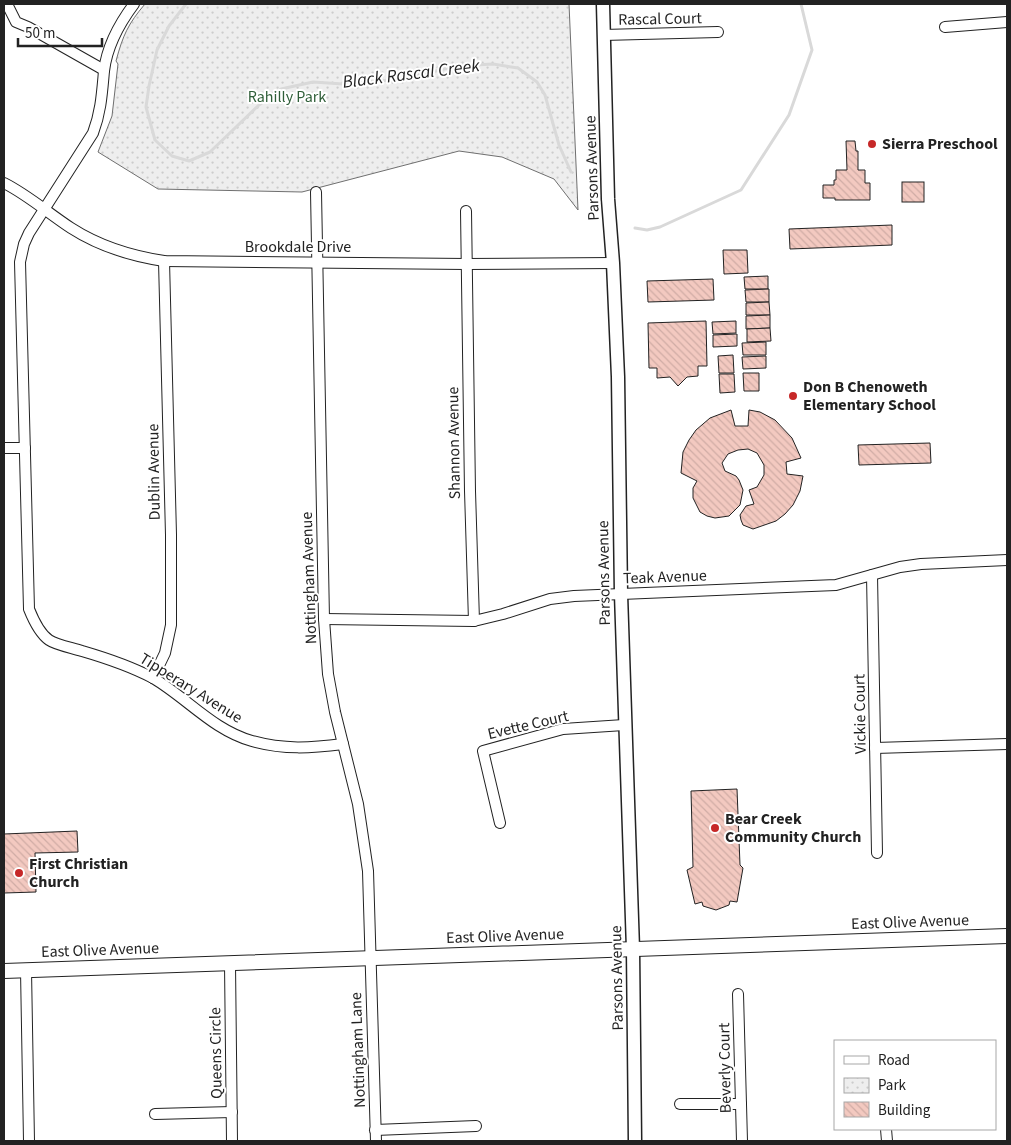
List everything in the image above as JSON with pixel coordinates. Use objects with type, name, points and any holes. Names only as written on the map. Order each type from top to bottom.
[{"type":"main road","name":"East Olive Avenue","points":[[4,971],[1007,936]]},
{"type":"street","points":[[7,4],[16,22],[104,70]]},
{"type":"street","points":[[4,448],[25,448],[20,262],[24,244],[29,233],[93,133],[102,101],[104,70],[114,36],[134,4]]},
{"type":"street","name":"Parsons Avenue","points":[[603,4],[608,199],[618,377],[624,725],[633,949],[635,1141]]},
{"type":"street","points":[[945,27],[1007,22]]},
{"type":"street","name":"Rascal Court","points":[[603,35],[718,32]]},
{"type":"street","name":"Brookdale Drive","points":[[4,183],[20,191],[87,237],[142,258],[164,261],[467,264],[613,263]]},
{"type":"street","name":"Nottingham Avenue","points":[[316,192],[324,619],[328,674],[364,837],[368,871],[370,958]]},
{"type":"street","name":"Shannon Avenue","points":[[466,212],[474,621]]},
{"type":"street","name":"Dublin Avenue","points":[[153,678],[165,653],[171,626],[171,535],[164,261]]},
{"type":"street","name":"Tipperary Avenue","points":[[25,448],[29,609],[34,622],[49,640],[114,661],[153,678],[227,731],[250,740],[284,747],[309,748],[343,744]]},
{"type":"street","name":"Teak Avenue","points":[[324,619],[474,621],[550,599],[621,594],[836,585],[900,567],[940,561],[1007,560]]},
{"type":"street","name":"Vickie Court","points":[[872,575],[877,853]]},
{"type":"street","name":"Evette Court","points":[[500,823],[484,751],[563,729],[624,725]]},
{"type":"street","points":[[875,748],[1007,744]]},
{"type":"street","name":"Nottingham Lane","points":[[370,958],[376,1141]]},
{"type":"street","name":"Queens Circle","points":[[230,964],[232,1141]]},
{"type":"street","points":[[26,970],[29,1141]]},
{"type":"street","name":"Beverly Court","points":[[738,994],[742,1141]]},
{"type":"street","points":[[680,1104],[741,1104]]},
{"type":"street","points":[[155,1114],[232,1112]]},
{"type":"street","points":[[375,1130],[476,1126]]},
{"type":"green space","name":"Rahilly Park","points":[[145,4],[569,4],[578,210],[554,179],[502,157],[459,151],[302,192],[158,189],[98,152],[112,116],[118,64],[116,61],[130,24]]},
{"type":"building","points":[[846,141],[855,141],[856,151],[858,151],[858,170],[865,170],[865,183],[870,183],[870,200],[823,198],[823,185],[834,185],[836,170],[847,170]]},
{"type":"building","points":[[902,182],[924,182],[924,202],[902,202]]},
{"type":"building","points":[[892,225],[892,245],[790,249],[789,229]]},
{"type":"building","points":[[723,250],[747,250],[748,273],[724,274]]},
{"type":"building","points":[[768,276],[768,289],[745,289],[744,277]]},
{"type":"building","points":[[713,279],[714,300],[648,302],[647,281]]},
{"type":"building","points":[[769,289],[769,302],[746,302],[745,290]]},
{"type":"building","points":[[769,302],[770,315],[746,315],[746,303]]},
{"type":"building","points":[[770,315],[770,328],[746,329],[746,316]]},
{"type":"building","points":[[706,321],[707,366],[698,366],[698,376],[687,377],[678,386],[670,377],[657,378],[657,368],[649,368],[648,323]]},
{"type":"building","points":[[736,321],[736,333],[713,334],[712,322]]},
{"type":"building","points":[[770,328],[771,341],[747,342],[747,329]]},
{"type":"building","points":[[737,334],[737,346],[713,347],[713,335]]},
{"type":"building","points":[[766,342],[766,355],[743,355],[742,343]]},
{"type":"building","points":[[733,355],[734,373],[719,373],[718,356]]},
{"type":"building","points":[[766,356],[766,368],[743,369],[742,357]]},
{"type":"building","points":[[743,373],[759,373],[759,391],[744,391]]},
{"type":"building","points":[[719,374],[734,374],[735,392],[720,393]]},
{"type":"building","points":[[731,410],[735,426],[748,426],[749,410],[760,412],[775,420],[792,438],[801,458],[786,462],[787,474],[803,476],[800,491],[793,505],[776,521],[753,529],[743,525],[740,515],[746,506],[754,504],[749,490],[757,487],[764,475],[764,465],[757,453],[748,449],[738,450],[728,454],[722,463],[725,471],[736,476],[743,490],[740,505],[729,516],[715,518],[700,512],[693,498],[693,488],[697,481],[681,473],[683,452],[696,430],[710,418]]},
{"type":"building","points":[[930,443],[931,463],[859,465],[858,445]]},
{"type":"building","name":"Bear Creek Community Church","points":[[737,789],[740,865],[743,868],[737,902],[730,901],[729,905],[716,910],[703,906],[702,902],[695,904],[687,870],[693,867],[691,791]]},
{"type":"building","name":"First Christian Church","points":[[77,831],[78,852],[35,853],[36,892],[4,893],[4,834]]},
{"type":"waterway","name":"Black Rascal Creek","points":[[186,4],[169,26],[157,50],[146,107],[155,140],[172,156],[189,161],[210,152],[259,105],[281,89],[313,82],[343,84],[402,79],[457,66],[493,64],[518,68],[537,82],[545,95],[559,145],[571,172]]},
{"type":"waterway","name":"Black Rascal Creek","points":[[635,228],[647,230],[660,227],[741,190],[789,115],[812,50],[801,4]]},
{"type":"place","name":"Sierra Preschool","points":[[872,144]]},
{"type":"place","name":"Don B Chenoweth Elementary School","points":[[793,396]]},
{"type":"place","name":"Bear Creek Community Church","points":[[715,828]]},
{"type":"place","name":"First Christian Church","points":[[19,873]]}]
